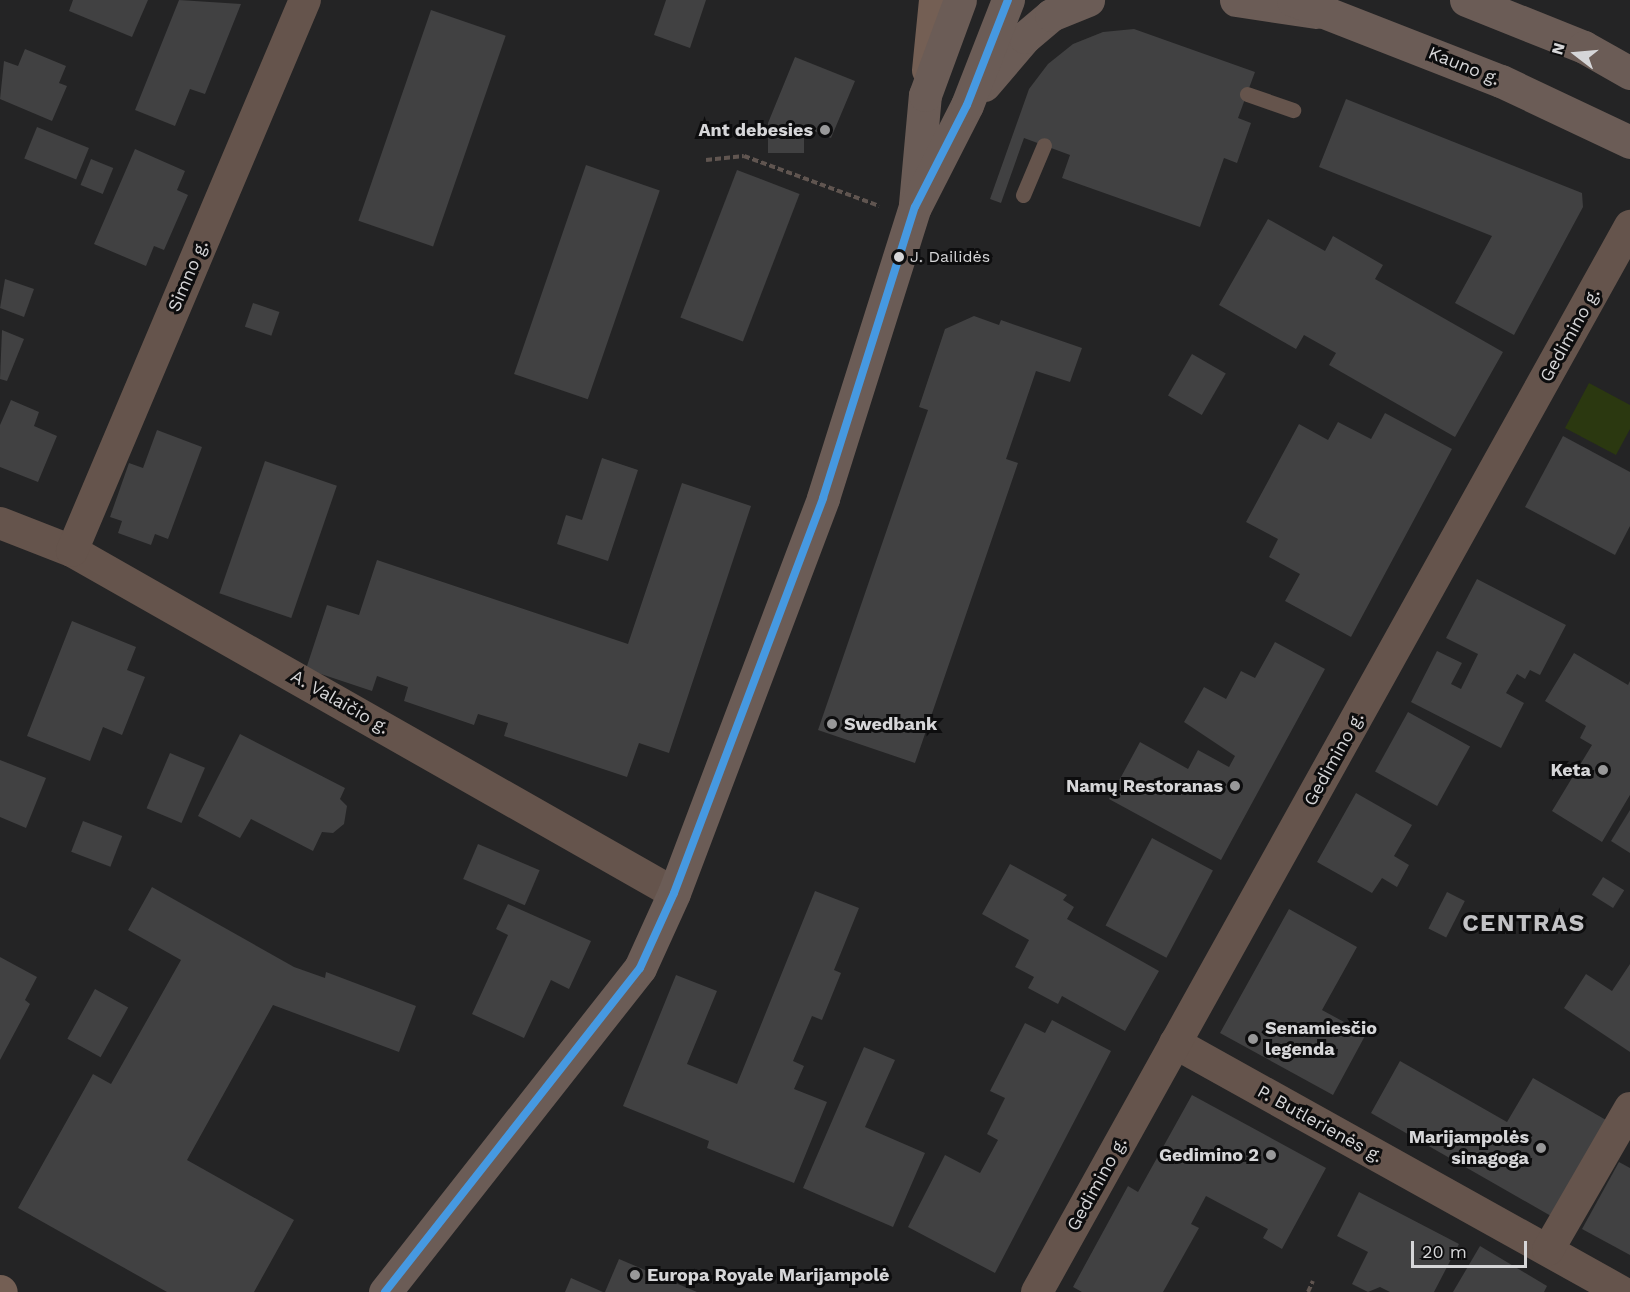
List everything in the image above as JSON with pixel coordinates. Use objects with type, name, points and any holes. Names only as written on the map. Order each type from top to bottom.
[{"type":"highway","points":[[913,213],[916,157],[926,94],[960,0]]},
{"type":"highway","points":[[385,1292],[640,968],[674,893],[823,498],[913,213],[968,105],[1008,0]]},
{"type":"highway","points":[[968,105],[1025,37],[1051,15],[1088,0]]},
{"type":"highway","points":[[1236,0],[1335,15]]},
{"type":"highway","name":"Kauno g.","points":[[1293,0],[1500,81],[1630,142]]},
{"type":"highway","points":[[1466,0],[1584,47],[1630,73]]},
{"type":"main road","points":[[926,94],[935,0]]},
{"type":"street","name":"Simno g.","points":[[72,551],[305,0]]},
{"type":"street","name":"Gedimino g.","points":[[1037,1292],[1630,226]]},
{"type":"street","name":"A. Valaičio g.","points":[[0,522],[72,551],[674,893]]},
{"type":"street","name":"P. Butlerienės g.","points":[[1176,1043],[1622,1292]]},
{"type":"street","points":[[1548,1250],[1630,1107]]},
{"type":"lane","points":[[1247,94],[1293,110]]},
{"type":"lane","points":[[1023,195],[1044,145]]},
{"type":"path","points":[[706,160],[744,156],[913,213]]},
{"type":"path","points":[[1308,1292],[1313,1281]]},
{"type":"green space","points":[[1589,383],[1630,405],[1630,429],[1616,455],[1565,428]]},
{"type":"building","points":[[73,0],[148,0],[132,37],[69,11]]},
{"type":"building","points":[[179,0],[241,4],[205,94],[190,89],[175,126],[135,110]]},
{"type":"building","points":[[666,0],[706,0],[690,48],[654,35]]},
{"type":"building","points":[[431,10],[506,36],[433,247],[358,221]]},
{"type":"building","points":[[1134,29],[1255,72],[1238,118],[1251,123],[1237,163],[1224,158],[1200,227],[1062,178],[1070,155],[1024,138],[1001,203],[990,199],[1029,89],[1048,64],[1073,44],[1103,32]]},
{"type":"building","points":[[25,49],[66,66],[59,83],[67,86],[52,121],[0,99],[4,61],[18,66]]},
{"type":"building","points":[[795,57],[855,81],[831,138],[804,127],[804,153],[768,153],[768,123]]},
{"type":"building","points":[[1346,99],[1582,193],[1583,207],[1514,335],[1455,303],[1492,236],[1319,167]]},
{"type":"building","points":[[37,127],[89,148],[76,180],[24,159]]},
{"type":"building","points":[[135,149],[185,171],[177,190],[188,195],[164,250],[154,246],[146,266],[94,244]]},
{"type":"building","points":[[91,159],[113,168],[103,194],[81,185]]},
{"type":"building","points":[[586,165],[660,190],[588,399],[514,374]]},
{"type":"building","points":[[737,170],[800,194],[743,342],[680,318]]},
{"type":"building","points":[[1268,219],[1325,251],[1333,236],[1383,265],[1375,279],[1503,352],[1455,437],[1329,365],[1336,353],[1304,335],[1296,349],[1219,305]]},
{"type":"building","points":[[5,279],[34,289],[24,317],[0,308]]},
{"type":"building","points":[[253,303],[279,312],[271,336],[245,327]]},
{"type":"building","points":[[974,316],[999,325],[1001,320],[1082,348],[1070,382],[1036,371],[1006,459],[1018,463],[915,763],[818,730],[928,410],[919,407],[945,329]]},
{"type":"building","points":[[2,330],[24,339],[7,381],[0,379]]},
{"type":"building","points":[[1192,354],[1226,374],[1202,415],[1168,396]]},
{"type":"building","points":[[11,400],[39,412],[34,426],[57,436],[38,482],[0,467],[0,425]]},
{"type":"building","points":[[1385,413],[1452,449],[1351,637],[1285,601],[1300,574],[1269,557],[1278,539],[1246,522],[1299,424],[1328,440],[1338,422],[1371,439]]},
{"type":"building","points":[[157,430],[202,447],[168,539],[155,534],[151,545],[118,533],[122,521],[110,517],[129,463],[143,468]]},
{"type":"building","points":[[1563,436],[1630,472],[1630,526],[1615,555],[1525,507]]},
{"type":"building","points":[[602,458],[638,470],[608,561],[557,544],[566,515],[582,520]]},
{"type":"building","points":[[265,461],[337,486],[291,618],[219,593]]},
{"type":"building","points":[[682,483],[751,506],[669,753],[639,743],[627,777],[504,736],[508,723],[478,714],[474,725],[404,701],[408,687],[377,676],[372,691],[306,669],[327,605],[359,615],[377,560],[628,644]]},
{"type":"building","points":[[1477,579],[1566,625],[1540,675],[1530,670],[1525,679],[1517,674],[1506,693],[1524,703],[1501,748],[1411,702],[1437,651],[1462,663],[1451,684],[1461,689],[1478,654],[1446,638]]},
{"type":"building","points":[[72,621],[136,647],[127,670],[145,677],[122,735],[103,727],[90,761],[27,736]]},
{"type":"building","points":[[1275,642],[1325,669],[1221,860],[1109,799],[1140,742],[1188,769],[1198,750],[1229,767],[1235,756],[1184,722],[1204,687],[1226,699],[1241,671],[1255,678]]},
{"type":"building","name":"Keta","points":[[1574,653],[1628,685],[1630,681],[1630,795],[1602,842],[1552,811],[1592,745],[1580,738],[1586,726],[1545,701]]},
{"type":"building","points":[[1408,712],[1470,746],[1437,806],[1375,771]]},
{"type":"building","points":[[240,734],[345,788],[340,799],[347,806],[344,824],[333,833],[322,832],[313,851],[251,819],[240,838],[198,816]]},
{"type":"building","points":[[170,753],[205,768],[182,823],[147,808]]},
{"type":"building","points":[[0,760],[46,778],[26,828],[0,817]]},
{"type":"building","points":[[1356,793],[1412,825],[1394,856],[1409,865],[1397,887],[1382,878],[1372,893],[1317,862]]},
{"type":"building","points":[[1630,810],[1630,853],[1611,841]]},
{"type":"building","points":[[83,821],[122,836],[110,867],[71,852]]},
{"type":"building","points":[[1152,838],[1213,870],[1166,958],[1106,925]]},
{"type":"building","points":[[478,844],[540,870],[525,905],[463,879]]},
{"type":"building","points":[[1010,864],[1067,895],[1063,900],[1074,907],[1067,919],[1159,971],[1125,1031],[1062,996],[1058,1004],[1028,988],[1034,977],[1015,967],[1029,940],[982,914]]},
{"type":"building","points":[[1603,877],[1624,890],[1613,908],[1592,895]]},
{"type":"building","points":[[152,887],[294,967],[325,978],[326,972],[416,1006],[399,1052],[273,1005],[187,1160],[294,1220],[254,1292],[167,1292],[18,1208],[93,1074],[111,1084],[181,960],[128,930]]},
{"type":"building","points":[[815,891],[859,908],[834,970],[841,973],[822,1020],[812,1016],[793,1061],[804,1066],[794,1089],[827,1102],[794,1183],[707,1148],[709,1141],[623,1106],[676,975],[717,991],[687,1064],[737,1084]]},
{"type":"building","points":[[1447,892],[1465,901],[1446,938],[1428,929]]},
{"type":"building","points":[[508,904],[591,941],[569,989],[551,980],[524,1038],[472,1014],[508,935],[496,929]]},
{"type":"building","points":[[1289,909],[1357,947],[1322,1010],[1366,1034],[1333,1095],[1220,1033]]},
{"type":"building","points":[[0,957],[37,977],[25,1000],[30,1004],[0,1060]]},
{"type":"building","points":[[1630,964],[1630,1052],[1564,1008],[1586,974],[1612,991]]},
{"type":"building","points":[[95,989],[128,1007],[101,1057],[67,1039]]},
{"type":"building","points":[[1052,1020],[1111,1051],[995,1273],[908,1227],[945,1155],[980,1173],[998,1140],[987,1134],[1005,1098],[990,1091],[1025,1023],[1045,1033]]},
{"type":"building","points":[[864,1047],[895,1060],[865,1127],[925,1153],[893,1227],[803,1188]]},
{"type":"building","points":[[1400,1061],[1507,1122],[1533,1078],[1606,1120],[1551,1216],[1371,1113]]},
{"type":"building","points":[[1192,1095],[1326,1168],[1282,1249],[1263,1238],[1268,1229],[1206,1196],[1191,1224],[1199,1228],[1163,1292],[1082,1292],[1073,1287],[1128,1186],[1138,1192]]},
{"type":"building","points":[[1619,1162],[1630,1168],[1630,1255],[1582,1229]]},
{"type":"building","points":[[1359,1192],[1459,1244],[1434,1292],[1390,1292],[1380,1287],[1368,1292],[1352,1284],[1368,1252],[1337,1236]]},
{"type":"building","points":[[1480,1246],[1547,1286],[1544,1292],[1453,1292]]},
{"type":"building","name":"Europa Royale Marijampolė","points":[[619,1259],[697,1292],[605,1292]]},
{"type":"building","name":"Europa Royale Marijampolė","points":[[571,1278],[603,1292],[565,1292]]},
{"type":"transit line","points":[[385,1292],[640,968],[674,893],[823,498],[915,207],[967,105],[1008,0]]},
{"type":"place","name":"Ant debesies","points":[[825,130]]},
{"type":"place","name":"J. Dailidės","points":[[899,257]]},
{"type":"place","name":"Swedbank","points":[[832,724]]},
{"type":"place","name":"Keta","points":[[1603,770]]},
{"type":"place","name":"Namų Restoranas","points":[[1235,786]]},
{"type":"place","name":"Senamiesčio legenda","points":[[1253,1039]]},
{"type":"place","name":"Marijampolės sinagoga","points":[[1541,1148]]},
{"type":"place","name":"Gedimino 2","points":[[1271,1155]]},
{"type":"place","name":"Europa Royale Marijampolė","points":[[635,1275]]},
{"type":"district","name":"CENTRAS","points":[[1524,924]]}]
